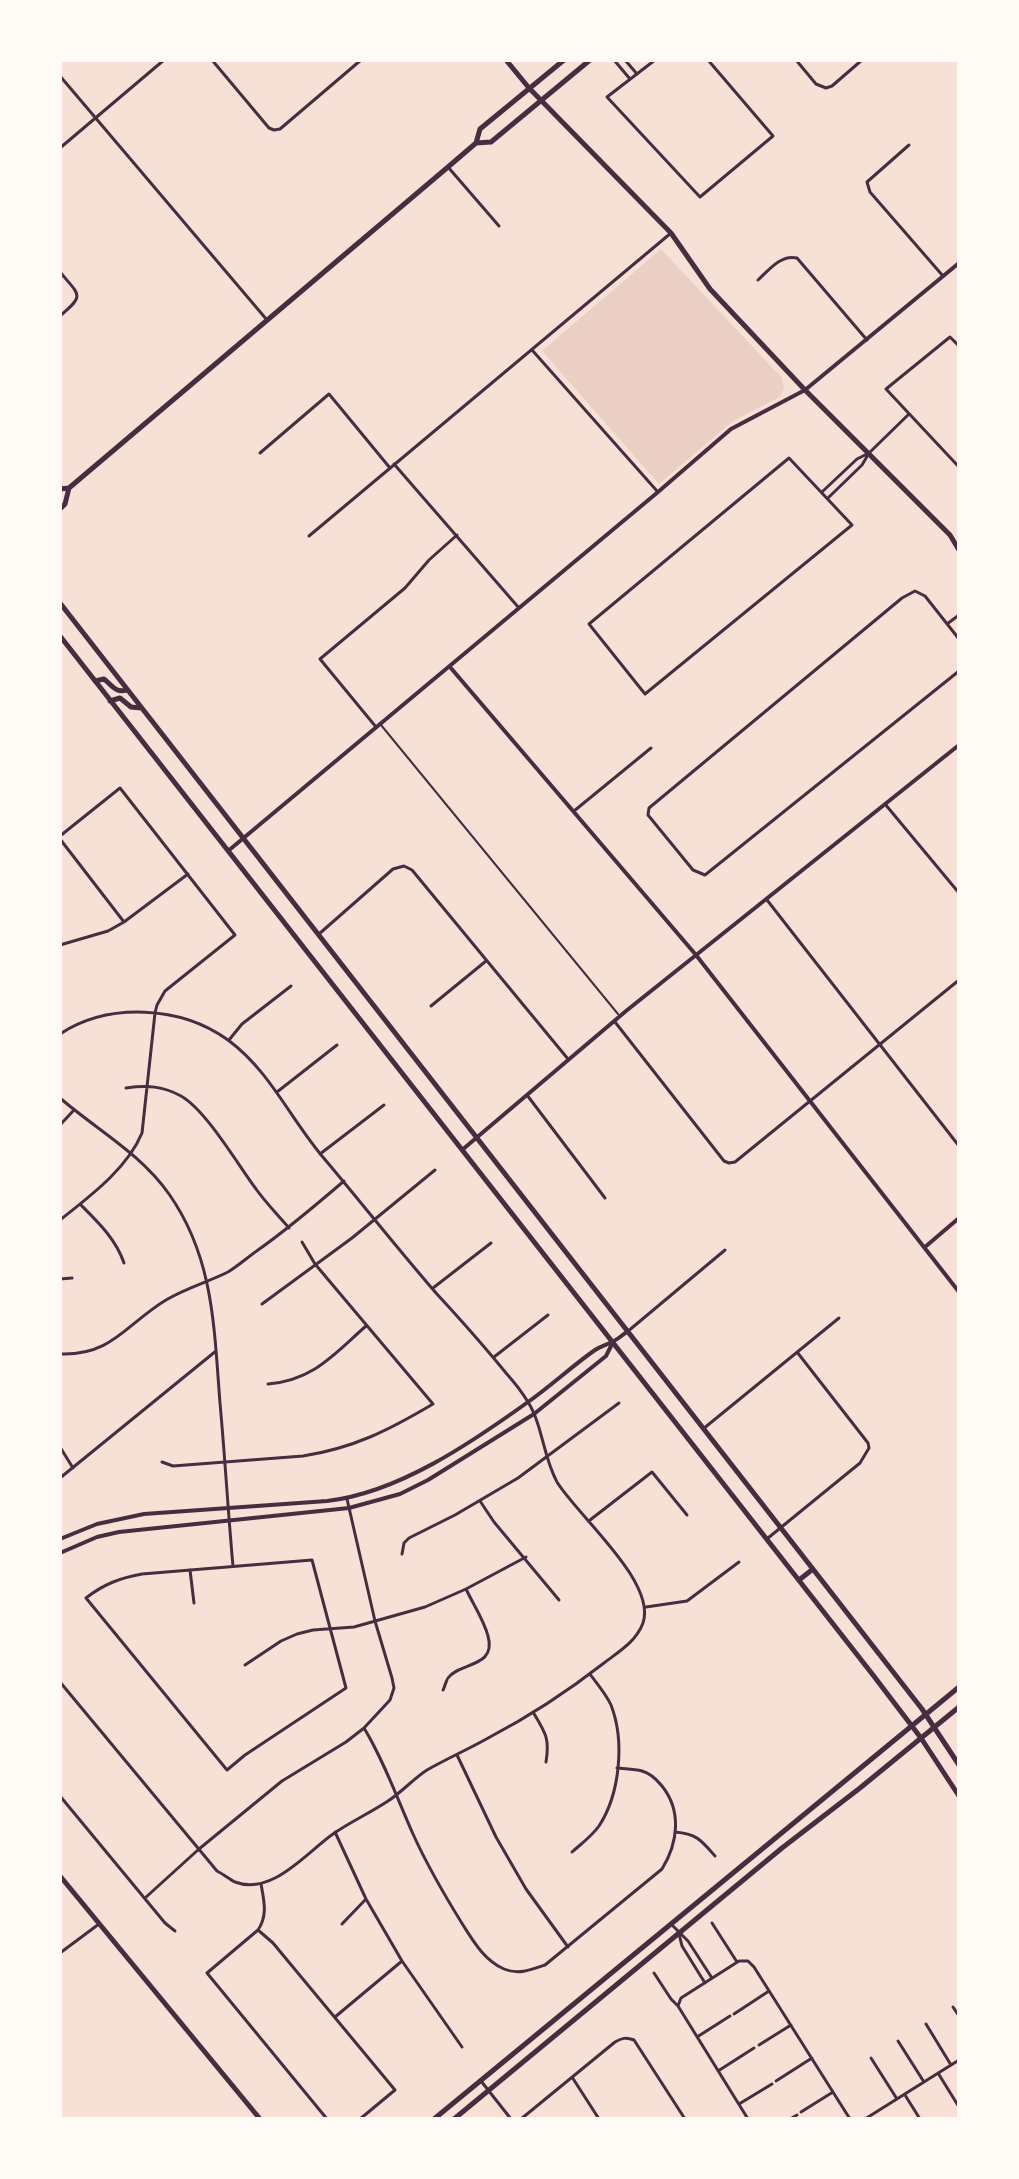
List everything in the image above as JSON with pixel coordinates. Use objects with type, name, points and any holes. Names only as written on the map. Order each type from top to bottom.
[{"type":"main road","points":[[506,60],[529,88],[671,233],[710,289],[805,390],[950,535],[959,550]]},
{"type":"main road","points":[[60,489],[69,488],[448,167],[476,143],[480,129],[564,60]]},
{"type":"main road","points":[[476,143],[491,142],[590,60]]},
{"type":"main road","points":[[60,509],[65,504],[69,488]]},
{"type":"main road","points":[[60,603],[926,1715],[959,1765]]},
{"type":"main road","points":[[60,636],[799,1580],[921,1738],[959,1796]]},
{"type":"main road","points":[[95,681],[104,679],[114,690],[127,690]]},
{"type":"main road","points":[[110,701],[120,698],[131,707],[142,708]]},
{"type":"main road","points":[[799,1580],[813,1569]]},
{"type":"main road","points":[[434,2119],[959,1687]]},
{"type":"main road","points":[[454,2119],[782,1848],[959,1707]]},
{"type":"main road","points":[[775,1838],[782,1848]]},
{"type":"main road","points":[[60,1876],[260,2119]]},
{"type":"street","points":[[60,148],[164,60]]},
{"type":"street","points":[[212,60],[269,128],[274,130],[280,129],[361,60]]},
{"type":"street","points":[[614,60],[630,80]]},
{"type":"street","points":[[625,60],[637,74]]},
{"type":"street","points":[[655,60],[607,97],[700,197],[773,136],[708,60]]},
{"type":"street","points":[[796,60],[822,88],[832,86],[862,60]]},
{"type":"street","points":[[60,76],[267,321]]},
{"type":"street","points":[[909,145],[867,185],[943,276]]},
{"type":"street","points":[[448,167],[499,226]]},
{"type":"street","points":[[309,536],[671,233]]},
{"type":"street","points":[[758,280],[782,259],[797,258],[867,340]]},
{"type":"street","points":[[228,851],[731,429],[805,390],[959,263]]},
{"type":"street","points":[[60,272],[78,297],[60,316]]},
{"type":"street","points":[[959,346],[950,337],[886,389],[959,467]]},
{"type":"street","points":[[532,350],[658,492]]},
{"type":"street","points":[[260,453],[329,394],[519,608]]},
{"type":"street","points":[[827,498],[909,414]]},
{"type":"street","points":[[822,492],[857,459],[869,453]]},
{"type":"street","points":[[789,458],[827,498],[852,525],[645,694],[589,624],[789,458]]},
{"type":"street","points":[[378,726],[320,659],[405,588],[429,560],[457,535]]},
{"type":"street","points":[[959,639],[925,596],[915,591],[902,598],[649,808],[648,815],[693,870],[705,875],[959,671]]},
{"type":"street","points":[[947,624],[959,615]]},
{"type":"street","points":[[953,632],[959,627]]},
{"type":"street","points":[[450,667],[696,955],[959,1292]]},
{"type":"street","points":[[462,1151],[620,1017],[959,745]]},
{"type":"street","points":[[574,811],[651,748]]},
{"type":"street","points":[[60,1220],[132,1153],[142,1133],[155,1013],[165,991],[235,935],[120,788],[60,838],[124,922]]},
{"type":"street","points":[[885,804],[959,893]]},
{"type":"street","points":[[319,934],[393,869],[404,866],[412,870],[569,1061]]},
{"type":"street","points":[[60,945],[108,931],[188,874]]},
{"type":"street","points":[[767,900],[959,1146]]},
{"type":"street","points":[[431,1006],[486,961]]},
{"type":"street","points":[[615,1022],[724,1161],[729,1163],[735,1162],[959,980]]},
{"type":"street","points":[[229,1040],[242,1024],[291,986]]},
{"type":"street","points":[[60,1034],[98,1018],[121,1013],[155,1013],[195,1022],[229,1040],[253,1062],[320,1154],[529,1402],[559,1486],[590,1520],[639,1588],[646,1607],[637,1636],[590,1674],[533,1712],[424,1772],[397,1795],[335,1832],[277,1877],[261,1884],[234,1882],[217,1871],[60,1682]]},
{"type":"street","points":[[276,1093],[337,1045]]},
{"type":"street","points":[[126,1088],[148,1085],[184,1097],[199,1110],[259,1193],[289,1228]]},
{"type":"street","points":[[527,1095],[605,1198]]},
{"type":"street","points":[[60,1098],[132,1153],[169,1194],[194,1238],[208,1280],[233,1567]]},
{"type":"street","points":[[320,1154],[384,1105]]},
{"type":"street","points":[[60,1125],[74,1110]]},
{"type":"street","points":[[262,1304],[376,1219],[435,1170]]},
{"type":"street","points":[[60,1354],[76,1355],[110,1343],[164,1301],[228,1271],[289,1228],[344,1181]]},
{"type":"street","points":[[80,1204],[106,1231],[121,1252],[124,1263]]},
{"type":"street","points":[[925,1247],[959,1218]]},
{"type":"street","points":[[162,1462],[173,1466],[303,1456],[354,1444],[394,1427],[433,1404],[315,1264],[302,1242]]},
{"type":"street","points":[[433,1288],[491,1243]]},
{"type":"street","points":[[60,1539],[97,1524],[144,1514],[347,1498],[373,1491],[428,1467],[529,1402],[599,1347],[627,1332],[725,1250]]},
{"type":"street","points":[[60,1279],[72,1278]]},
{"type":"street","points":[[494,1357],[548,1315]]},
{"type":"street","points":[[703,1429],[839,1318]]},
{"type":"street","points":[[268,1384],[297,1380],[316,1370],[366,1326]]},
{"type":"street","points":[[60,1553],[97,1537],[119,1532],[349,1508],[400,1494],[534,1414],[606,1356],[613,1342]]},
{"type":"street","points":[[60,1478],[216,1351]]},
{"type":"street","points":[[767,1539],[860,1463],[869,1448],[863,1435],[797,1352]]},
{"type":"street","points":[[402,1554],[404,1543],[409,1538],[480,1501],[548,1457],[619,1403]]},
{"type":"street","points":[[60,1447],[73,1468]]},
{"type":"street","points":[[590,1520],[652,1472],[687,1515]]},
{"type":"street","points":[[145,1898],[282,1781],[364,1728],[390,1700],[394,1688],[347,1498]]},
{"type":"street","points":[[480,1501],[559,1600]]},
{"type":"street","points":[[245,1665],[297,1634],[354,1627],[425,1607],[526,1557]]},
{"type":"street","points":[[312,1560],[346,1688],[227,1770],[86,1598],[119,1578],[233,1567],[312,1560]]},
{"type":"street","points":[[646,1607],[687,1601],[739,1562]]},
{"type":"street","points":[[190,1570],[194,1603]]},
{"type":"street","points":[[443,1690],[452,1674],[477,1663],[488,1651],[488,1634],[466,1589]]},
{"type":"street","points":[[572,1852],[599,1825],[613,1795],[617,1768],[618,1739],[612,1707],[590,1674]]},
{"type":"street","points":[[533,1712],[549,1745],[546,1762]]},
{"type":"street","points":[[364,1728],[433,1874],[479,1950],[490,1961],[515,1972],[545,1965],[662,1869],[672,1853],[674,1805],[658,1781],[642,1771],[617,1768]]},
{"type":"street","points":[[457,1755],[496,1837],[526,1889],[568,1947]]},
{"type":"street","points":[[60,1796],[165,1923],[175,1931]]},
{"type":"street","points":[[335,1832],[366,1899],[402,1961],[462,2047]]},
{"type":"street","points":[[675,1832],[697,1837],[715,1856]]},
{"type":"street","points":[[261,1884],[266,1909],[262,1924],[207,1973],[327,2119]]},
{"type":"street","points":[[342,1924],[366,1899]]},
{"type":"street","points":[[712,1923],[737,1962]]},
{"type":"street","points":[[60,1953],[99,1924]]},
{"type":"street","points":[[671,1924],[688,1941],[712,1978]]},
{"type":"street","points":[[258,1930],[273,1943],[395,2090],[360,2119]]},
{"type":"street","points":[[679,1934],[682,1946],[705,1983]]},
{"type":"street","points":[[335,2017],[402,1961]]},
{"type":"street","points":[[678,2006],[681,1998],[712,1978],[737,1962],[748,1961],[850,2119]]},
{"type":"street","points":[[654,1973],[748,2119]]},
{"type":"street","points":[[697,2037],[769,1991]]},
{"type":"street","points":[[953,2007],[959,2016]]},
{"type":"street","points":[[926,2024],[951,2065]]},
{"type":"street","points":[[718,2071],[791,2025]]},
{"type":"street","points":[[521,2119],[615,2042],[628,2038],[634,2040],[685,2119]]},
{"type":"street","points":[[898,2041],[924,2082]]},
{"type":"street","points":[[739,2104],[812,2058]]},
{"type":"street","points":[[871,2058],[897,2099]]},
{"type":"street","points":[[865,2119],[959,2060]]},
{"type":"street","points":[[938,2073],[959,2107]]},
{"type":"street","points":[[572,2077],[599,2119]]},
{"type":"street","points":[[481,2081],[511,2119]]},
{"type":"street","points":[[790,2119],[833,2092]]},
{"type":"street","points":[[904,2094],[920,2119]]},
{"type":"street","points":[[876,2113],[880,2119]]},
{"type":"lane","points":[[378,726],[620,1017]]},
{"type":"shaded area","points":[[661,249],[782,378],[784,388],[780,397],[727,426],[659,484],[542,351]]}]
